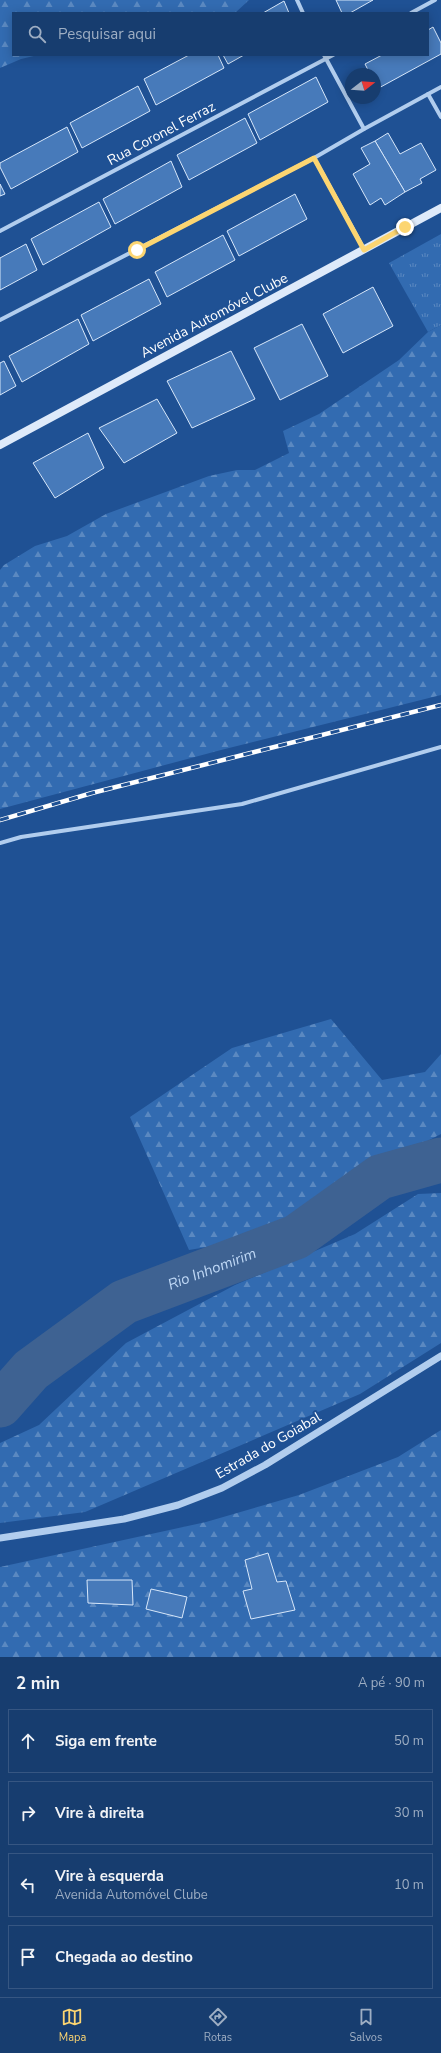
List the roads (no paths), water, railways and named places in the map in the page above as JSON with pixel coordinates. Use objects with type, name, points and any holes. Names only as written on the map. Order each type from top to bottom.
[{"type":"main road","name":"Avenida Automóvel Clube","points":[[0,445],[441,208]]},
{"type":"street","points":[[296,0],[302,12]]},
{"type":"street","points":[[413,12],[435,0]]},
{"type":"street","points":[[325,57],[364,129]]},
{"type":"street","name":"Rua Coronel Ferraz","points":[[0,231],[325,57]]},
{"type":"street","points":[[0,320],[314,158],[441,87]]},
{"type":"street","points":[[428,94],[441,117]]},
{"type":"street","points":[[314,158],[364,250]]},
{"type":"street","points":[[0,843],[21,837],[242,804],[441,747]]},
{"type":"street","name":"Estrada do Goiabal","points":[[0,1538],[124,1519],[178,1505],[222,1488],[265,1465],[441,1356]]},
{"type":"waterway","points":[[380,1177],[441,1144]]},
{"type":"waterway","name":"Rio Inhomirim","points":[[0,1405],[31,1370],[124,1302],[296,1237],[380,1177],[441,1160]]},
{"type":"railway","points":[[0,820],[92,793],[441,705]]}]
